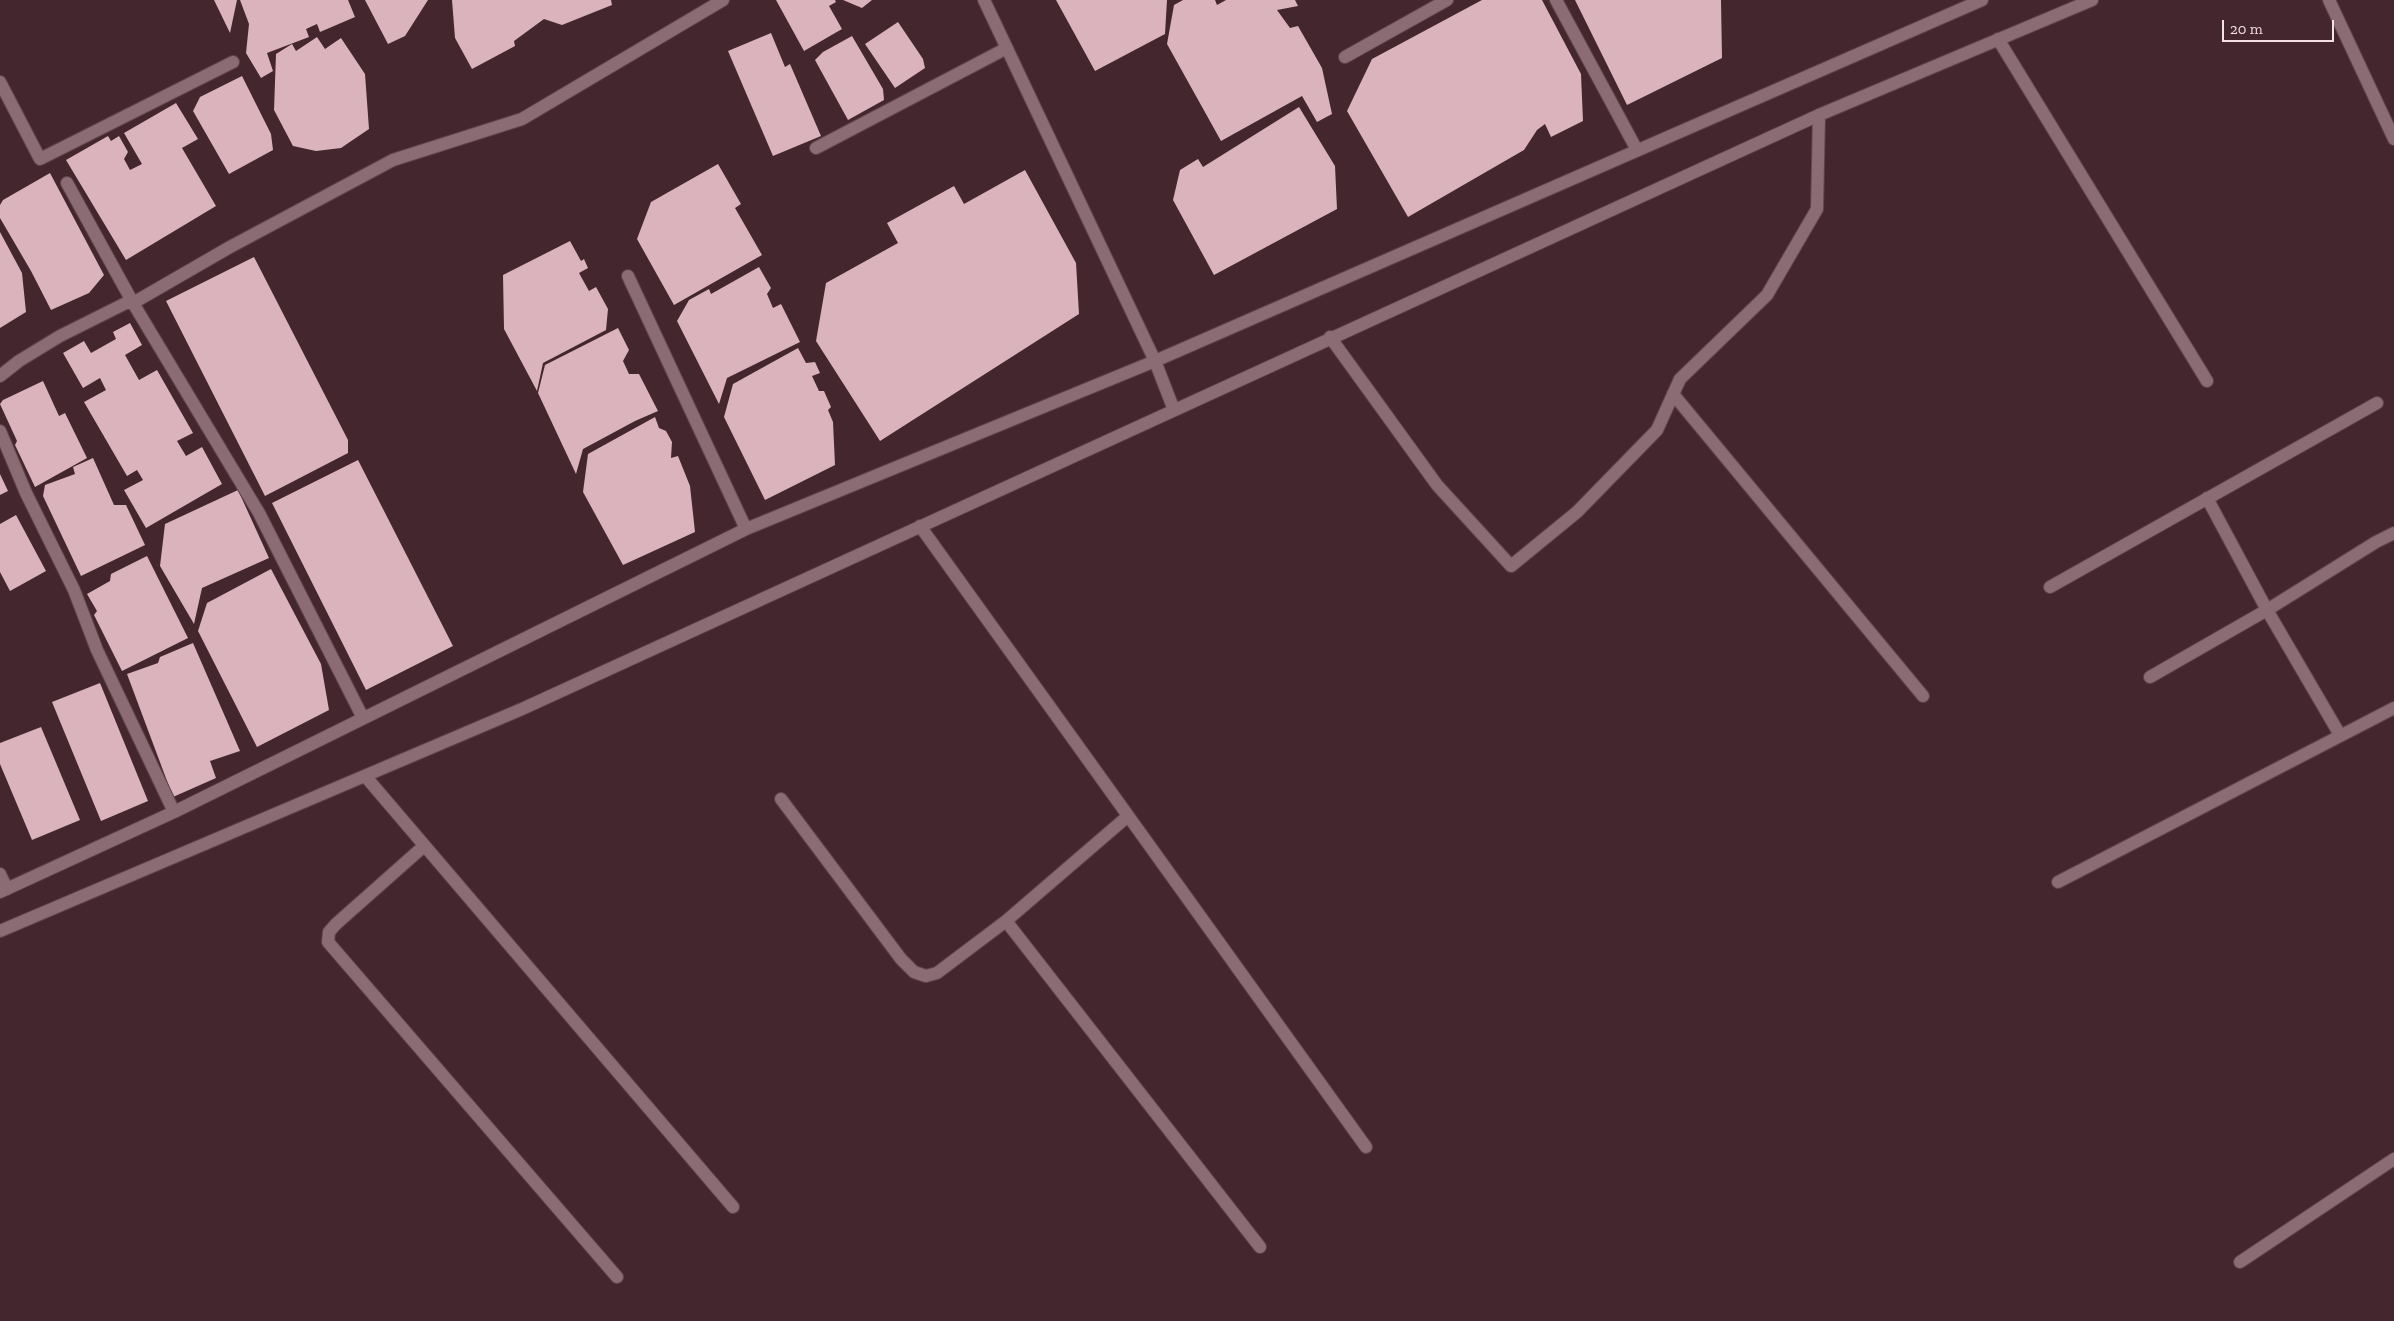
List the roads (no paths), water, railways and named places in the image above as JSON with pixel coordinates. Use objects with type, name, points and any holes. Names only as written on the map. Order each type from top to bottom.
[{"type":"street","points":[[0,376],[19,360],[60,336],[126,303],[133,303],[230,247],[393,160],[522,119],[723,0]]},
{"type":"street","points":[[984,0],[1155,361],[1174,410]]},
{"type":"street","points":[[1345,56],[1447,0]]},
{"type":"street","points":[[1556,0],[1637,150]]},
{"type":"street","points":[[0,874],[4,890],[174,812],[746,529],[1155,361],[1982,0]]},
{"type":"street","points":[[0,931],[366,777],[522,709],[1330,337],[1819,115],[2092,0]]},
{"type":"street","points":[[2329,0],[2394,139]]},
{"type":"street","points":[[1998,39],[2207,381]]},
{"type":"street","points":[[816,148],[1007,48]]},
{"type":"street","points":[[0,82],[40,160],[232,62]]},
{"type":"street","points":[[1330,337],[1437,485],[1511,566],[1577,512],[1657,430],[1680,379],[1767,295],[1817,209],[1819,115]]},
{"type":"street","points":[[67,183],[133,303],[259,513],[363,718]]},
{"type":"street","points":[[628,276],[746,529]]},
{"type":"street","points":[[1673,394],[1923,696]]},
{"type":"street","points":[[2050,587],[2377,403]]},
{"type":"street","points":[[0,431],[26,493],[74,590],[97,650],[174,812]]},
{"type":"street","points":[[2207,498],[2267,610],[2340,735]]},
{"type":"street","points":[[920,526],[1366,1147]]},
{"type":"street","points":[[2150,678],[2267,610],[2376,542],[2394,534]]},
{"type":"street","points":[[2058,882],[2394,708]]},
{"type":"street","points":[[366,777],[733,1207]]},
{"type":"street","points":[[781,799],[901,959],[914,972],[926,976],[937,973],[1006,921],[1128,816]]},
{"type":"street","points":[[424,846],[336,924],[329,932],[328,942],[617,1277]]},
{"type":"street","points":[[1006,921],[1260,1247]]},
{"type":"street","points":[[2240,1262],[2394,1159]]}]
